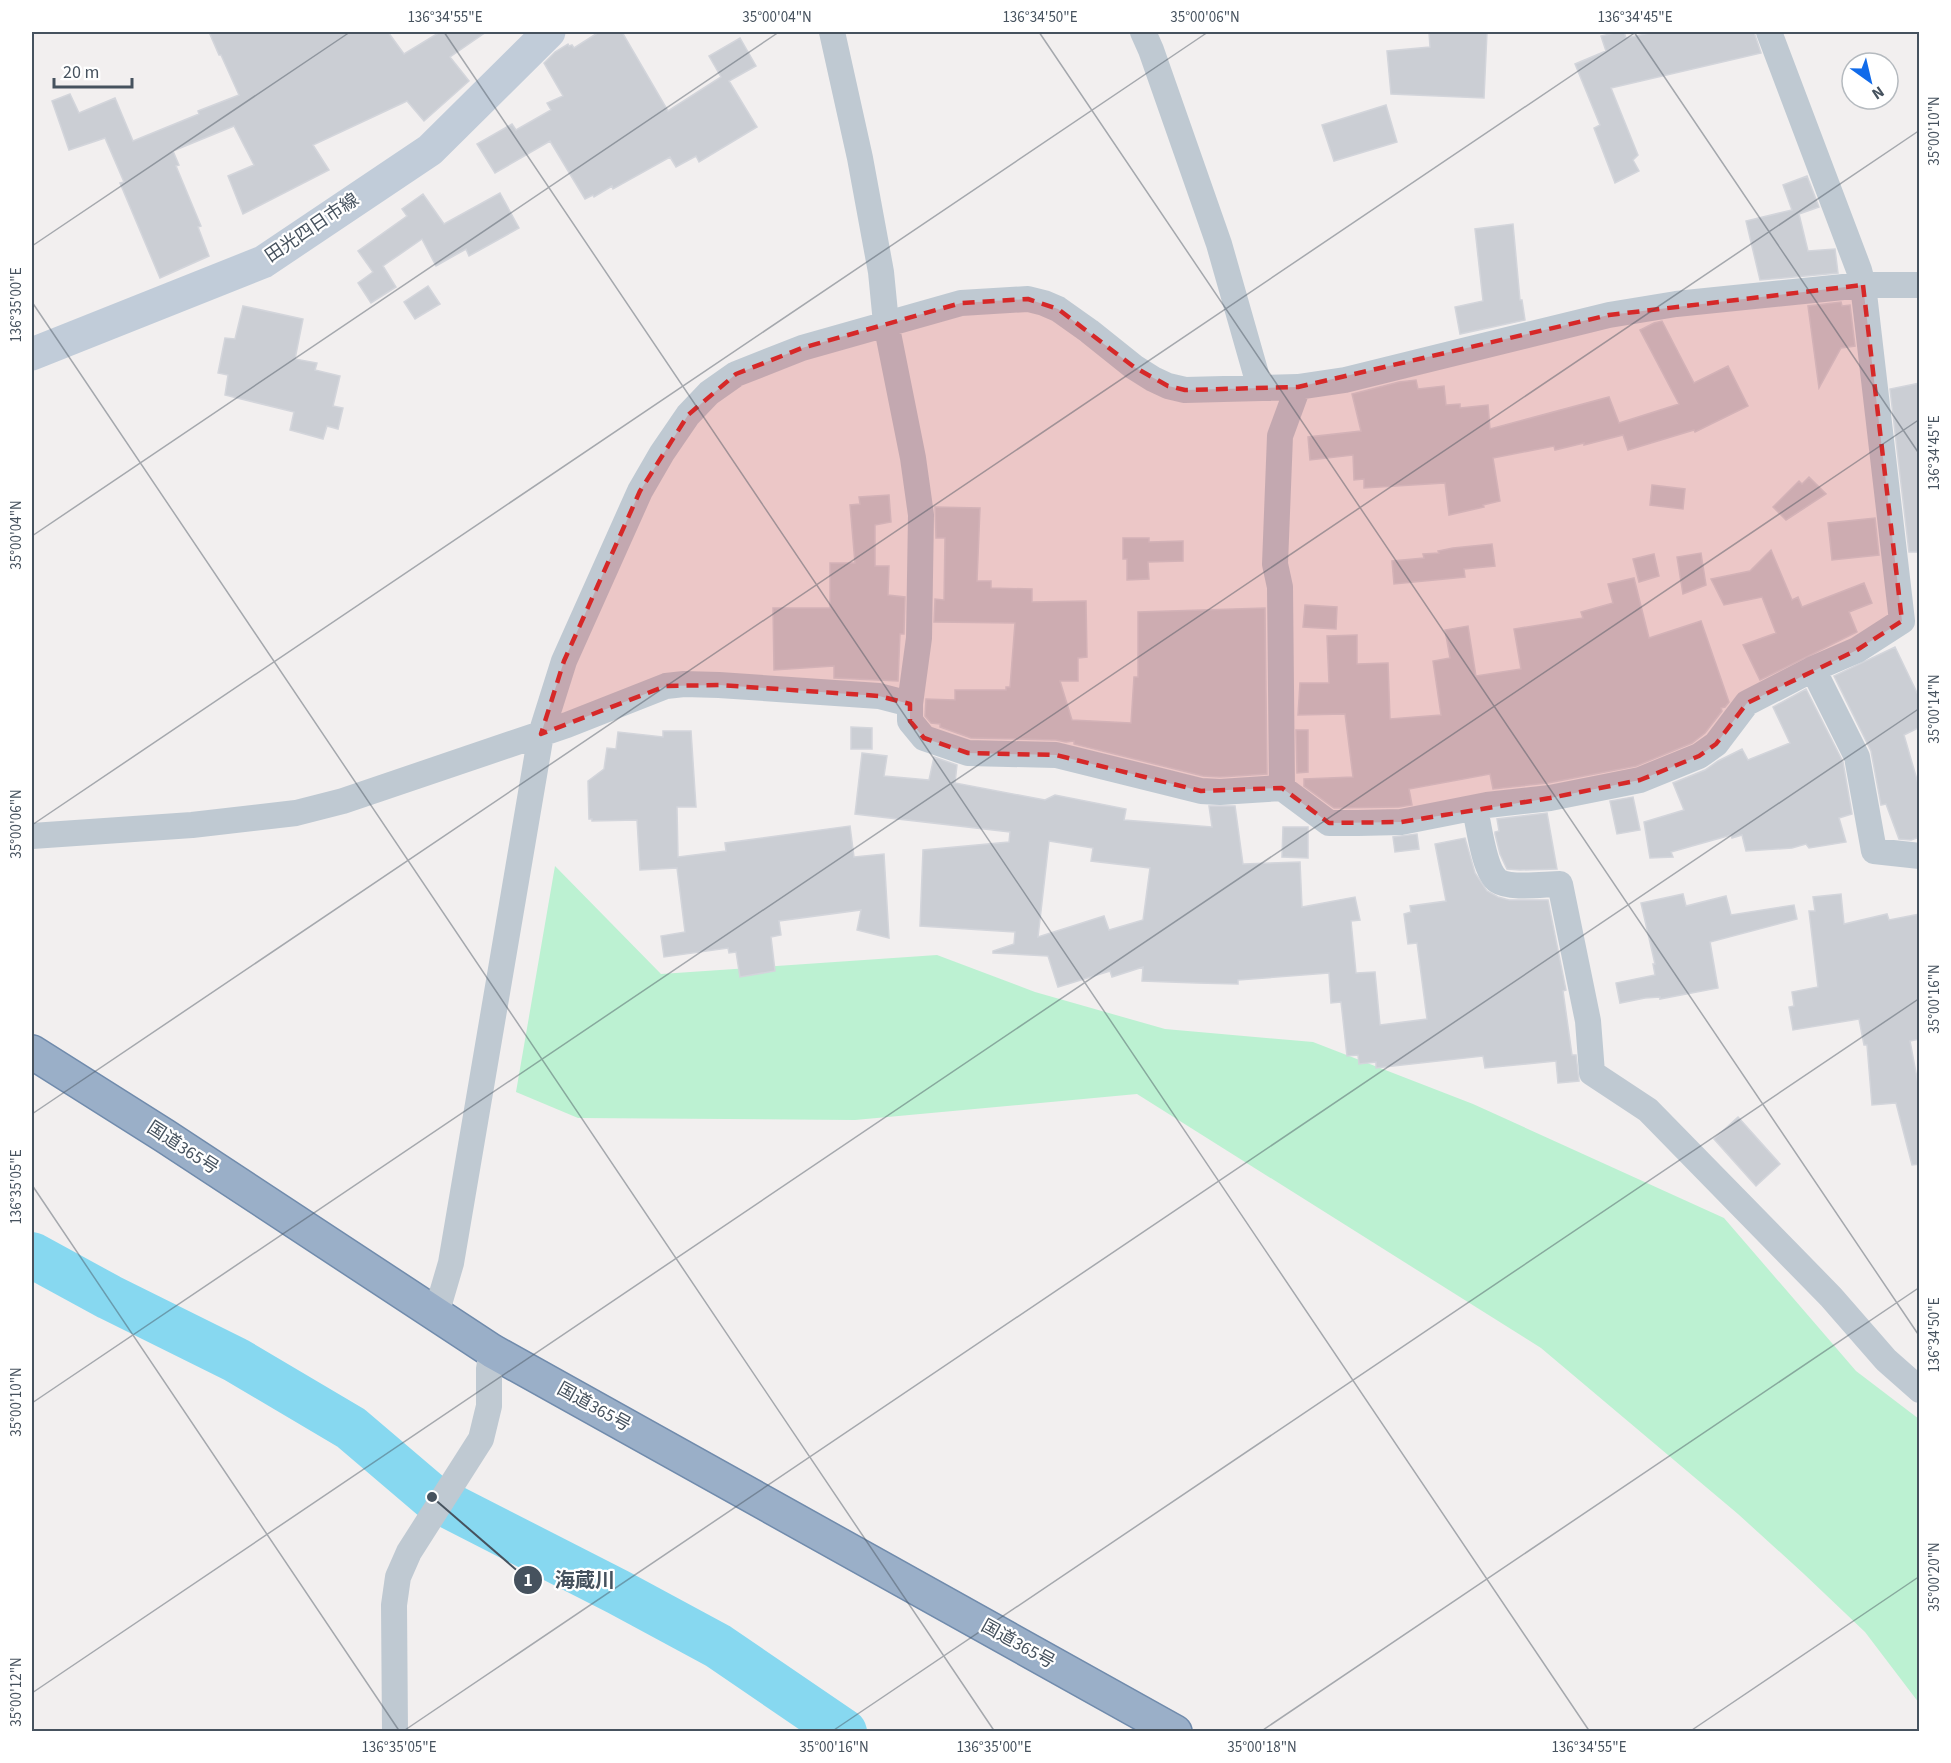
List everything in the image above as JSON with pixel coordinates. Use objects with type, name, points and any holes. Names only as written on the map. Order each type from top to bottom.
[{"type":"highway","name":"国道365号","points":[[32,1052],[165,1136],[436,1314],[490,1360],[638,1431],[1175,1731]]},
{"type":"main road","name":"田光四日市線","points":[[32,354],[263,262],[429,150],[549,32]]},
{"type":"street","points":[[832,32],[860,158],[881,272],[886,323],[913,458],[921,515],[919,638],[910,721],[924,738],[968,753],[1056,755],[1201,791],[1282,788],[1329,823],[1401,822],[1487,805],[1550,798],[1640,780],[1699,756],[1716,744],[1747,703],[1813,669],[1857,650],[1911,618],[1863,285],[1769,32]]},
{"type":"street","points":[[1143,32],[1219,244],[1260,388]]},
{"type":"street","points":[[436,1314],[451,1263],[541,734],[564,661],[640,492],[662,453],[688,415],[709,393],[736,374],[802,348],[961,303],[1028,299],[1058,309],[1134,367],[1168,386],[1185,390],[1298,387],[1345,380],[1609,315],[1676,304],[1863,285],[1920,285]]},
{"type":"street","points":[[1282,788],[1280,586],[1275,564],[1280,436],[1298,387]]},
{"type":"street","points":[[1813,669],[1857,757],[1875,851],[1920,856]]},
{"type":"street","points":[[32,836],[202,824],[296,813],[343,801],[541,734],[666,686],[684,684],[879,696],[910,705]]},
{"type":"street","points":[[1475,809],[1489,868],[1498,881],[1512,885],[1560,884],[1588,1022],[1593,1073],[1648,1110],[1831,1298],[1886,1360],[1920,1390]]},
{"type":"street","points":[[395,1731],[394,1605],[398,1577],[409,1552],[481,1439],[489,1406],[490,1360]]},
{"type":"highlighted area","points":[[1863,285],[1902,621],[1857,650],[1747,703],[1716,744],[1699,756],[1640,780],[1550,798],[1401,822],[1329,823],[1282,788],[1201,791],[1056,755],[968,753],[924,738],[910,721],[910,704],[879,696],[719,685],[666,686],[541,734],[564,661],[640,491],[688,415],[736,374],[802,348],[961,303],[1028,299],[1058,309],[1134,367],[1168,386],[1185,390],[1298,387],[1609,315]]},
{"type":"green space","points":[[555,866],[661,974],[937,955],[1035,992],[1165,1029],[1313,1042],[1473,1104],[1724,1218],[1856,1371],[1919,1419],[1919,1703],[1865,1632],[1804,1574],[1738,1514],[1541,1348],[1137,1094],[855,1120],[578,1118],[516,1092]]},
{"type":"building","points":[[209,32],[388,32],[404,54],[440,32],[486,32],[450,57],[469,81],[424,121],[407,101],[313,145],[329,170],[243,214],[228,176],[254,165],[234,126],[173,151],[179,165],[176,166],[201,226],[198,227],[209,256],[160,278],[120,183],[124,182],[105,138],[69,150],[52,101],[70,94],[79,113],[115,98],[133,141],[199,114],[198,111],[239,95]]},
{"type":"building","points":[[599,32],[622,32],[668,111],[721,77],[709,56],[740,38],[756,66],[729,81],[757,127],[699,162],[696,156],[676,167],[670,157],[613,189],[612,186],[594,197],[593,195],[585,199],[550,141],[495,173],[477,144],[512,124],[516,130],[551,110],[547,103],[563,96],[544,63],[568,44],[574,48]]},
{"type":"building","points":[[1429,32],[1487,32],[1484,98],[1391,94],[1387,51],[1430,47]]},
{"type":"building","points":[[1624,32],[1626,38],[1655,32],[1754,32],[1761,53],[1611,88],[1638,155],[1633,160],[1639,171],[1615,183],[1594,128],[1600,125],[1575,64],[1606,51],[1601,36]]},
{"type":"building","points":[[1386,105],[1397,142],[1334,161],[1322,125]]},
{"type":"building","points":[[1807,176],[1819,207],[1799,214],[1808,251],[1835,249],[1838,273],[1760,280],[1746,221],[1792,210],[1783,185]]},
{"type":"building","points":[[500,193],[519,228],[469,256],[466,249],[436,266],[422,239],[383,266],[396,287],[371,303],[358,283],[373,272],[358,251],[407,216],[402,209],[423,194],[444,224]]},
{"type":"building","points":[[1513,224],[1520,300],[1522,300],[1525,320],[1460,334],[1455,307],[1483,301],[1475,229]]},
{"type":"building","points":[[428,286],[440,304],[415,319],[404,302]]},
{"type":"building","points":[[1841,302],[1842,306],[1850,305],[1855,346],[1841,348],[1819,388],[1808,306]]},
{"type":"building","points":[[243,306],[303,319],[295,359],[317,363],[315,370],[340,376],[333,406],[343,408],[338,429],[327,426],[323,439],[290,430],[294,412],[225,395],[228,375],[218,373],[225,338],[235,339]]},
{"type":"building","points":[[1662,321],[1694,383],[1728,366],[1748,406],[1695,432],[1694,430],[1628,450],[1623,435],[1584,445],[1584,443],[1555,450],[1554,446],[1493,458],[1500,501],[1449,515],[1445,483],[1364,488],[1364,479],[1354,480],[1353,455],[1310,460],[1308,437],[1361,431],[1352,394],[1399,382],[1416,380],[1418,389],[1444,386],[1446,405],[1460,404],[1460,408],[1488,405],[1490,429],[1609,397],[1619,423],[1679,404],[1640,330]]},
{"type":"building","points":[[1920,383],[1920,552],[1909,552],[1890,389]]},
{"type":"building","points":[[1809,477],[1826,494],[1786,520],[1773,507],[1799,481],[1802,484]]},
{"type":"building","points":[[1652,485],[1685,489],[1683,509],[1650,505]]},
{"type":"building","points":[[889,495],[891,522],[875,525],[875,566],[889,566],[888,595],[905,597],[904,634],[900,634],[898,681],[834,678],[834,666],[774,670],[773,608],[830,608],[830,563],[855,563],[850,505],[860,504],[859,497]]},
{"type":"building","points":[[935,507],[980,508],[977,581],[991,581],[991,588],[1032,589],[1032,602],[1086,601],[1087,657],[1078,658],[1078,681],[1060,681],[1072,720],[1131,723],[1134,677],[1138,677],[1138,612],[1265,608],[1267,774],[1203,776],[1074,744],[1074,741],[971,738],[940,727],[940,724],[931,723],[925,716],[926,699],[955,700],[955,690],[1006,690],[1006,687],[1010,687],[1015,623],[934,622],[935,599],[944,600],[945,538],[936,538]]},
{"type":"building","points":[[1875,518],[1879,555],[1832,560],[1828,523]]},
{"type":"building","points":[[1123,538],[1149,538],[1149,542],[1183,541],[1183,561],[1148,562],[1149,579],[1127,580],[1127,559],[1123,559]]},
{"type":"building","points":[[1492,544],[1495,566],[1464,569],[1465,577],[1394,584],[1392,561],[1424,558],[1423,554],[1439,553],[1438,551],[1453,548]]},
{"type":"building","points":[[1771,550],[1792,600],[1798,597],[1802,607],[1864,583],[1872,603],[1849,612],[1857,632],[1760,680],[1743,645],[1776,633],[1762,597],[1724,605],[1711,579],[1750,571]]},
{"type":"building","points":[[1701,553],[1706,585],[1683,594],[1677,557]]},
{"type":"building","points":[[1654,554],[1659,576],[1639,582],[1633,559]]},
{"type":"building","points":[[1634,578],[1649,638],[1701,621],[1729,702],[1721,708],[1722,711],[1705,733],[1692,743],[1636,766],[1548,783],[1493,789],[1490,774],[1409,789],[1412,805],[1399,807],[1334,808],[1304,786],[1304,779],[1353,777],[1345,714],[1298,715],[1300,683],[1329,683],[1327,636],[1357,635],[1357,664],[1388,663],[1390,719],[1441,715],[1433,661],[1450,658],[1445,630],[1468,626],[1476,676],[1521,669],[1514,629],[1583,618],[1581,612],[1613,603],[1608,584]]},
{"type":"building","points":[[1305,605],[1337,607],[1336,629],[1303,627]]},
{"type":"building","points":[[1895,647],[1920,699],[1920,727],[1904,735],[1920,790],[1920,837],[1911,840],[1899,839],[1886,804],[1881,805],[1871,751],[1834,676]]},
{"type":"building","points":[[1806,689],[1843,762],[1852,814],[1839,818],[1846,842],[1809,848],[1806,844],[1792,848],[1746,851],[1742,835],[1732,838],[1731,835],[1671,852],[1673,857],[1650,858],[1644,822],[1684,810],[1673,783],[1705,770],[1742,749],[1748,760],[1790,743],[1773,707]]},
{"type":"building","points":[[851,727],[872,728],[872,749],[851,749]]},
{"type":"building","points":[[1296,730],[1308,730],[1308,772],[1297,773]]},
{"type":"building","points":[[663,731],[691,731],[696,807],[677,807],[678,857],[726,851],[725,843],[850,826],[854,857],[884,854],[889,938],[857,930],[861,910],[779,921],[781,935],[771,937],[775,971],[740,977],[736,952],[729,953],[728,948],[664,957],[661,936],[685,932],[677,868],[640,870],[637,820],[592,821],[589,819],[588,781],[604,769],[607,748],[616,749],[618,732],[663,737]]},
{"type":"building","points":[[862,753],[887,756],[884,776],[929,780],[934,757],[957,765],[955,783],[1045,800],[1055,795],[1126,809],[1124,820],[1212,827],[1209,806],[1235,806],[1243,864],[1300,862],[1302,907],[1355,897],[1360,920],[1351,921],[1356,973],[1375,972],[1380,1025],[1427,1019],[1417,943],[1408,944],[1404,914],[1411,912],[1410,906],[1446,901],[1435,844],[1465,838],[1475,873],[1487,891],[1509,900],[1548,900],[1566,990],[1563,991],[1572,1055],[1576,1055],[1579,1081],[1558,1083],[1556,1061],[1485,1068],[1483,1056],[1376,1068],[1376,1062],[1359,1064],[1358,1055],[1347,1056],[1341,1002],[1331,1003],[1329,973],[1238,980],[1238,984],[1197,983],[1142,981],[1143,967],[1112,977],[1110,971],[1058,987],[1048,956],[993,953],[993,951],[1014,944],[1015,932],[920,926],[923,850],[1009,842],[1010,832],[855,814]],"holes":[[[1049,841],[1093,848],[1091,861],[1150,868],[1143,920],[1109,930],[1104,916],[1038,937]]]},
{"type":"building","points":[[1633,797],[1640,830],[1617,834],[1610,801]]},
{"type":"building","points":[[1547,813],[1557,869],[1507,869],[1495,834],[1499,831],[1497,819]]},
{"type":"building","points":[[1283,827],[1308,827],[1308,858],[1282,857]]},
{"type":"building","points":[[1417,834],[1419,849],[1395,852],[1393,837]]},
{"type":"building","points":[[1683,894],[1686,906],[1726,896],[1731,915],[1794,905],[1797,919],[1710,942],[1718,988],[1660,999],[1660,997],[1645,998],[1620,1003],[1616,983],[1655,975],[1653,964],[1655,964],[1641,903]]},
{"type":"building","points":[[1841,894],[1844,924],[1887,914],[1889,920],[1920,914],[1920,1039],[1910,1041],[1920,1094],[1920,1164],[1912,1165],[1896,1103],[1872,1105],[1867,1045],[1864,1045],[1859,1019],[1793,1030],[1789,1007],[1794,1006],[1792,992],[1818,987],[1809,911],[1815,911],[1813,897]]},
{"type":"building","points":[[1738,1117],[1780,1164],[1756,1186],[1714,1139]]},
{"type":"waterway","points":[[32,1255],[109,1297],[236,1360],[351,1428],[432,1497],[718,1646],[844,1732]]},
{"type":"place","name":"海蔵川","points":[[432,1497]]}]
